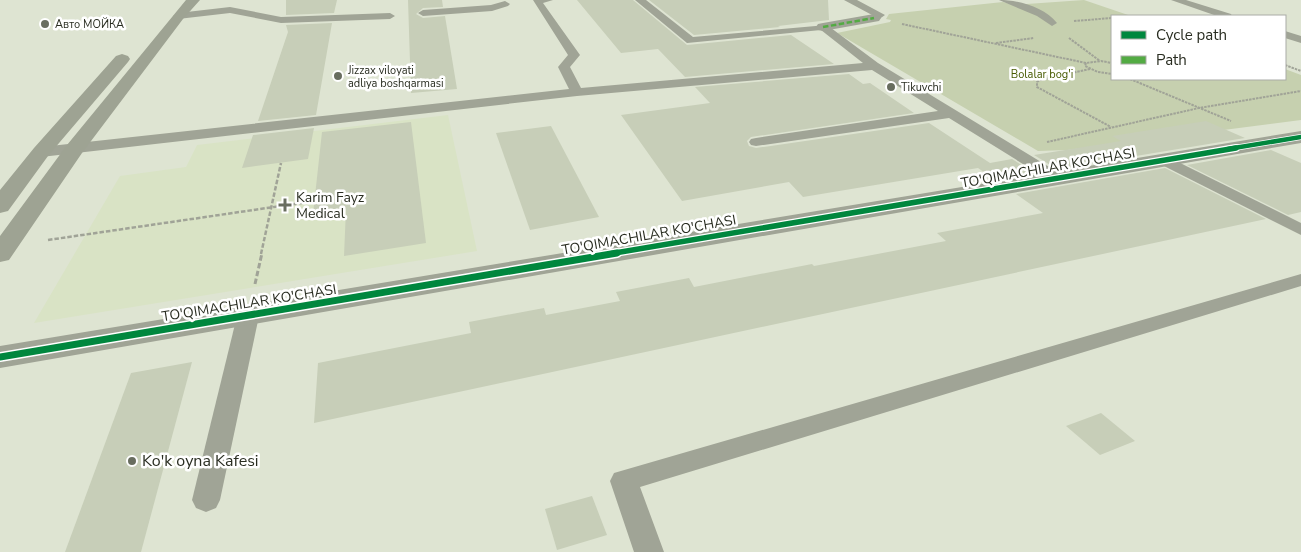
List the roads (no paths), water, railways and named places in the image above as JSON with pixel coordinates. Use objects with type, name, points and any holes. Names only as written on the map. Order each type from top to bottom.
[{"type":"main road","points":[[0,206],[41,152],[176,8],[193,0]]},
{"type":"main road","points":[[3,250],[176,8]]},
{"type":"street","points":[[823,27],[874,18]]},
{"type":"street","name":"TO'QIMACHILAR KO'CHASI","points":[[0,357],[1301,137]]},
{"type":"lane","points":[[640,0],[691,41],[823,27]]},
{"type":"lane","points":[[848,0],[880,15],[874,18]]},
{"type":"lane","points":[[1004,0],[1041,14],[1052,23]]},
{"type":"lane","points":[[1176,0],[1224,15]]},
{"type":"lane","points":[[538,1],[574,55],[564,67],[577,92]]},
{"type":"lane","points":[[423,13],[492,8],[507,2]]},
{"type":"lane","points":[[176,8],[230,10],[280,20],[390,16]]},
{"type":"lane","name":"TO'QIMACHILAR KO'CHASI","points":[[823,27],[874,66],[1058,179]]},
{"type":"lane","points":[[1286,34],[1301,40]]},
{"type":"lane","points":[[41,152],[577,92],[874,66]]},
{"type":"lane","points":[[756,142],[953,113]]},
{"type":"lane","points":[[1164,160],[1301,230]]},
{"type":"lane","points":[[649,552],[624,481],[1301,280]]},
{"type":"lane","points":[[206,500],[248,316]]},
{"type":"place","name":"Авто МОЙКА","points":[[45,24]]},
{"type":"place","name":"Jizzax viloyati adliya boshqarmasi","points":[[338,76]]},
{"type":"place","name":"Tikuvchi","points":[[891,87]]},
{"type":"place","name":"Karim Fayz Medical","points":[[285,205]]},
{"type":"place","name":"Ko'k oyna Kafesi","points":[[132,461]]},
{"type":"park label","name":"Bolalar bog'i","points":[[1042,74]]}]
